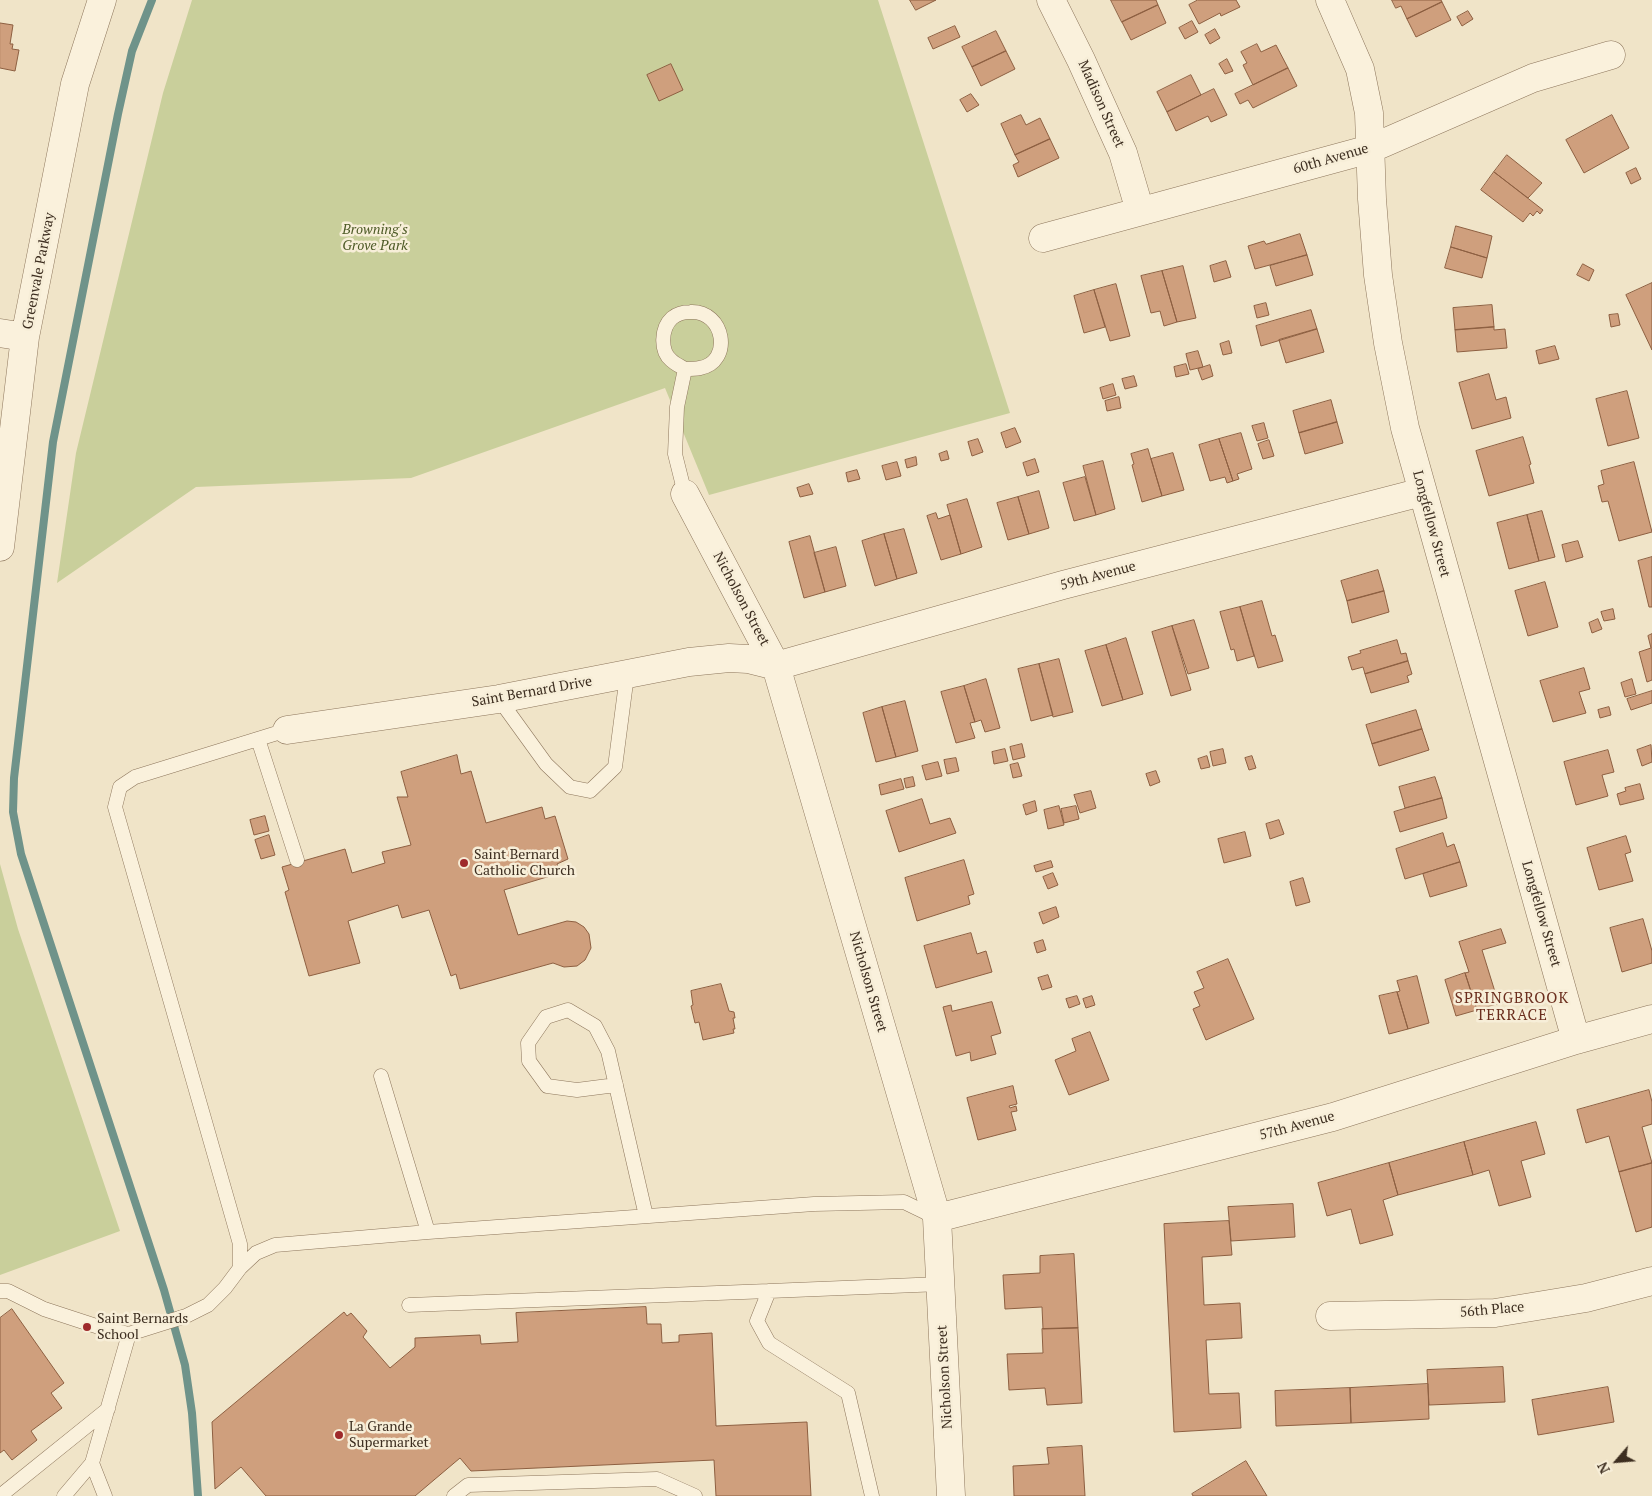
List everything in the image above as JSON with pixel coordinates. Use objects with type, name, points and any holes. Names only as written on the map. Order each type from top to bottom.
[{"type":"street","name":"Greenvale Parkway","points":[[0,547],[13,335],[75,84],[102,0]]},
{"type":"street","name":"Madison Street","points":[[1051,0],[1081,60],[1123,153],[1140,211]]},
{"type":"street","name":"Longfellow Street","points":[[1330,0],[1360,69],[1369,113],[1372,199],[1378,275],[1388,343],[1405,428],[1576,1040]]},
{"type":"street","name":"60th Avenue","points":[[1043,238],[1370,149],[1533,78],[1611,55]]},
{"type":"street","name":"59th Avenue","points":[[776,666],[1063,585],[1422,492]]},
{"type":"street","name":"Nicholson Street","points":[[685,494],[776,666],[937,1218],[951,1496]]},
{"type":"street","name":"Saint Bernard Drive","points":[[287,730],[499,699],[689,662],[729,658],[748,659],[776,666]]},
{"type":"street","name":"57th Avenue","points":[[937,1218],[1334,1117],[1576,1040],[1652,1019]]},
{"type":"street","name":"56th Place","points":[[1330,1316],[1495,1313],[1586,1298],[1652,1281]]},
{"type":"lane","points":[[698,311],[708,316],[717,324],[722,339],[720,351],[714,360],[702,368],[684,369],[670,359],[664,348],[663,336],[672,318],[684,312],[698,311]]},
{"type":"lane","points":[[684,369],[677,407],[675,454],[685,494]]},
{"type":"lane","points":[[499,699],[546,764],[570,787],[590,791],[615,768],[627,675]]},
{"type":"lane","points":[[240,1268],[240,1244],[115,807],[120,787],[135,777],[287,730]]},
{"type":"lane","points":[[258,739],[297,860]]},
{"type":"lane","points":[[616,1085],[576,1090],[547,1086],[529,1061],[528,1043],[546,1017],[568,1010],[595,1026],[608,1051],[616,1085],[646,1216]]},
{"type":"lane","points":[[381,1076],[428,1232]]},
{"type":"lane","points":[[0,1291],[8,1291],[44,1309],[129,1334],[186,1316],[208,1305],[226,1288],[240,1268],[256,1253],[275,1245],[814,1204],[904,1202],[937,1218]]},
{"type":"lane","points":[[408,1305],[941,1284]]},
{"type":"lane","points":[[769,1291],[757,1321],[769,1344],[848,1393],[872,1496]]},
{"type":"lane","points":[[64,1496],[92,1463],[129,1334]]},
{"type":"lane","points":[[0,1496],[108,1409]]},
{"type":"lane","points":[[92,1463],[105,1496]]},
{"type":"lane","points":[[454,1496],[468,1485],[657,1479],[696,1496]]},
{"type":"green space","name":"Browning's Grove Park","points":[[192,0],[878,0],[1010,413],[709,495],[665,388],[411,478],[196,487],[57,583],[76,453],[163,93]]},
{"type":"green space","points":[[0,864],[18,929],[120,1231],[0,1275]]},
{"type":"building","points":[[910,0],[936,0],[916,10]]},
{"type":"building","points":[[1111,0],[1156,0],[1158,5],[1122,22]]},
{"type":"building","points":[[1198,0],[1236,0],[1240,7],[1221,16],[1220,13],[1199,24],[1189,5]]},
{"type":"building","points":[[1392,0],[1441,0],[1442,2],[1407,19],[1401,6],[1396,8]]},
{"type":"building","points":[[1442,2],[1451,20],[1416,37],[1407,19]]},
{"type":"building","points":[[1158,5],[1166,23],[1131,40],[1122,22]]},
{"type":"building","points":[[1468,11],[1473,19],[1462,26],[1457,17]]},
{"type":"building","points":[[1192,21],[1198,32],[1185,39],[1179,28]]},
{"type":"building","points":[[0,23],[13,25],[10,44],[13,44],[12,49],[19,50],[15,71],[0,68]]},
{"type":"building","points":[[955,26],[960,37],[933,49],[928,38]]},
{"type":"building","points":[[1215,29],[1220,38],[1210,44],[1205,35]]},
{"type":"building","points":[[996,31],[1006,51],[972,67],[962,47]]},
{"type":"building","points":[[1257,44],[1261,52],[1276,45],[1288,68],[1253,85],[1243,65],[1247,63],[1241,52]]},
{"type":"building","points":[[1006,51],[1015,69],[981,86],[972,67]]},
{"type":"building","points":[[1227,59],[1233,71],[1225,74],[1219,64]]},
{"type":"building","points":[[671,64],[683,90],[659,101],[647,75]]},
{"type":"building","points":[[1288,68],[1297,86],[1253,108],[1248,100],[1240,104],[1235,94]]},
{"type":"building","points":[[1191,75],[1201,95],[1167,112],[1157,92]]},
{"type":"building","points":[[1214,89],[1227,115],[1211,122],[1208,116],[1176,131],[1167,112]]},
{"type":"building","points":[[971,94],[979,105],[967,112],[960,100]]},
{"type":"building","points":[[1021,115],[1026,125],[1040,118],[1050,139],[1015,155],[1001,124]]},
{"type":"building","points":[[1612,115],[1629,148],[1584,173],[1566,140]]},
{"type":"building","points":[[1050,139],[1059,158],[1018,177],[1013,165],[1019,162],[1015,155]]},
{"type":"building","points":[[1507,155],[1542,183],[1528,198],[1494,172]]},
{"type":"building","points":[[1636,168],[1641,179],[1631,184],[1626,173]]},
{"type":"building","points":[[1494,172],[1543,210],[1540,214],[1537,211],[1533,216],[1530,213],[1523,222],[1481,190]]},
{"type":"building","points":[[1456,226],[1492,236],[1487,258],[1451,247]]},
{"type":"building","points":[[1300,234],[1307,255],[1255,269],[1248,246],[1264,241],[1266,244]]},
{"type":"building","points":[[1451,247],[1487,258],[1482,278],[1445,268]]},
{"type":"building","points":[[1307,255],[1313,275],[1276,286],[1270,266]]},
{"type":"building","points":[[1226,261],[1231,277],[1214,282],[1210,266]]},
{"type":"building","points":[[1583,264],[1594,270],[1589,281],[1577,275]]},
{"type":"building","points":[[1183,266],[1196,318],[1177,322],[1162,271]]},
{"type":"building","points":[[1162,271],[1177,322],[1164,326],[1160,311],[1151,313],[1141,276]]},
{"type":"building","points":[[1652,283],[1652,350],[1626,295]]},
{"type":"building","points":[[1116,284],[1130,336],[1110,341],[1094,290]]},
{"type":"building","points":[[1094,290],[1105,327],[1084,333],[1074,296]]},
{"type":"building","points":[[1266,303],[1269,315],[1257,318],[1254,306]]},
{"type":"building","points":[[1492,305],[1494,327],[1455,330],[1453,308]]},
{"type":"building","points":[[1311,310],[1317,329],[1261,346],[1256,326]]},
{"type":"building","points":[[1618,314],[1620,325],[1611,327],[1609,315]]},
{"type":"building","points":[[1494,327],[1494,330],[1505,329],[1507,348],[1457,352],[1455,330]]},
{"type":"building","points":[[1317,329],[1324,352],[1286,363],[1279,340]]},
{"type":"building","points":[[1229,341],[1232,353],[1223,355],[1220,344]]},
{"type":"building","points":[[1555,346],[1559,359],[1539,364],[1536,351]]},
{"type":"building","points":[[1198,351],[1203,367],[1190,370],[1186,354]]},
{"type":"building","points":[[1186,364],[1189,374],[1176,377],[1174,367]]},
{"type":"building","points":[[1210,365],[1213,376],[1202,380],[1198,369]]},
{"type":"building","points":[[1489,374],[1496,400],[1506,397],[1511,418],[1472,429],[1459,383]]},
{"type":"building","points":[[1134,376],[1137,386],[1125,389],[1122,379]]},
{"type":"building","points":[[1113,384],[1116,395],[1103,399],[1100,388]]},
{"type":"building","points":[[1627,391],[1639,438],[1608,446],[1596,399]]},
{"type":"building","points":[[1119,397],[1121,408],[1107,411],[1105,401]]},
{"type":"building","points":[[1331,400],[1337,422],[1299,433],[1293,411]]},
{"type":"building","points":[[1337,422],[1343,443],[1305,454],[1299,433]]},
{"type":"building","points":[[1264,423],[1268,438],[1257,441],[1252,426]]},
{"type":"building","points":[[1015,428],[1021,442],[1006,448],[1001,433]]},
{"type":"building","points":[[1241,433],[1252,469],[1237,474],[1239,479],[1233,481],[1219,439]]},
{"type":"building","points":[[1523,437],[1531,464],[1529,465],[1534,483],[1489,496],[1476,451]]},
{"type":"building","points":[[978,439],[983,452],[972,456],[968,442]]},
{"type":"building","points":[[1219,439],[1233,481],[1227,483],[1225,477],[1210,481],[1199,445]]},
{"type":"building","points":[[1269,440],[1274,456],[1263,459],[1258,444]]},
{"type":"building","points":[[1148,449],[1162,496],[1142,502],[1131,454]]},
{"type":"building","points":[[947,451],[949,459],[941,461],[939,454]]},
{"type":"building","points":[[1173,453],[1184,490],[1162,496],[1151,459]]},
{"type":"building","points":[[916,457],[917,465],[907,468],[905,460]]},
{"type":"building","points":[[1035,459],[1039,472],[1027,476],[1023,463]]},
{"type":"building","points":[[1103,461],[1115,509],[1096,515],[1083,466]]},
{"type":"building","points":[[897,462],[901,476],[886,480],[882,466]]},
{"type":"building","points":[[1634,462],[1652,532],[1619,541],[1608,501],[1602,502],[1598,486],[1604,484],[1601,471]]},
{"type":"building","points":[[857,470],[860,479],[848,482],[846,473]]},
{"type":"building","points":[[1085,477],[1096,515],[1074,521],[1063,483]]},
{"type":"building","points":[[809,484],[813,494],[800,497],[797,488]]},
{"type":"building","points":[[1039,491],[1049,528],[1029,534],[1018,497]]},
{"type":"building","points":[[1018,497],[1029,534],[1008,540],[997,503]]},
{"type":"building","points":[[967,499],[982,547],[961,554],[947,505]]},
{"type":"building","points":[[1542,511],[1555,557],[1539,561],[1527,515]]},
{"type":"building","points":[[936,513],[938,519],[950,515],[961,554],[941,560],[927,516]]},
{"type":"building","points":[[1527,515],[1539,561],[1509,569],[1497,523]]},
{"type":"building","points":[[904,529],[917,573],[897,579],[884,534]]},
{"type":"building","points":[[884,534],[897,579],[875,586],[862,541]]},
{"type":"building","points":[[810,536],[825,592],[804,598],[789,542]]},
{"type":"building","points":[[1578,541],[1583,557],[1566,562],[1562,545]]},
{"type":"building","points":[[836,547],[846,586],[825,592],[814,553]]},
{"type":"building","points":[[1652,557],[1652,607],[1649,607],[1638,561]]},
{"type":"building","points":[[1378,570],[1384,591],[1347,601],[1341,581]]},
{"type":"building","points":[[1545,582],[1558,627],[1528,636],[1515,591]]},
{"type":"building","points":[[1384,591],[1389,612],[1352,623],[1347,601]]},
{"type":"building","points":[[1262,601],[1272,636],[1275,635],[1283,661],[1258,668],[1240,607]]},
{"type":"building","points":[[1240,607],[1254,656],[1237,661],[1234,649],[1231,650],[1220,612]]},
{"type":"building","points":[[1613,609],[1615,619],[1604,621],[1601,612]]},
{"type":"building","points":[[1598,619],[1602,629],[1592,633],[1589,623]]},
{"type":"building","points":[[1194,620],[1209,668],[1188,674],[1172,626]]},
{"type":"building","points":[[1172,626],[1191,690],[1171,696],[1152,632]]},
{"type":"building","points":[[1652,634],[1652,680],[1647,682],[1639,652],[1651,648],[1648,636]]},
{"type":"building","points":[[1126,638],[1143,694],[1123,700],[1106,645]]},
{"type":"building","points":[[1397,640],[1401,654],[1406,653],[1408,661],[1365,674],[1363,667],[1352,670],[1348,657],[1361,653],[1360,651]]},
{"type":"building","points":[[1106,645],[1123,700],[1102,706],[1085,651]]},
{"type":"building","points":[[1059,659],[1073,712],[1053,717],[1039,664]]},
{"type":"building","points":[[1408,661],[1412,674],[1407,676],[1409,682],[1371,693],[1365,674]]},
{"type":"building","points":[[1039,664],[1053,715],[1031,721],[1018,669]]},
{"type":"building","points":[[1584,668],[1590,689],[1579,692],[1586,713],[1553,722],[1540,681]]},
{"type":"building","points":[[986,679],[1000,728],[985,732],[981,720],[975,722],[964,686]]},
{"type":"building","points":[[1632,679],[1636,694],[1625,697],[1621,683]]},
{"type":"building","points":[[964,686],[975,722],[970,723],[975,738],[956,743],[941,692]]},
{"type":"building","points":[[1652,691],[1652,703],[1631,710],[1627,699]]},
{"type":"building","points":[[905,701],[918,751],[896,757],[882,707]]},
{"type":"building","points":[[882,707],[896,757],[876,762],[863,713]]},
{"type":"building","points":[[1609,707],[1611,715],[1600,718],[1598,710]]},
{"type":"building","points":[[1416,710],[1422,729],[1372,744],[1366,725]]},
{"type":"building","points":[[1422,729],[1429,750],[1379,766],[1372,744]]},
{"type":"building","points":[[1022,744],[1025,757],[1013,760],[1010,747]]},
{"type":"building","points":[[1651,745],[1652,762],[1642,766],[1637,750]]},
{"type":"building","points":[[1005,749],[1008,761],[994,764],[992,752]]},
{"type":"building","points":[[1223,749],[1226,763],[1213,766],[1210,752]]},
{"type":"building","points":[[1608,750],[1614,772],[1602,775],[1608,796],[1576,805],[1564,762]]},
{"type":"building","points":[[457,755],[461,774],[471,771],[486,823],[542,807],[545,819],[555,816],[568,859],[557,864],[560,873],[504,890],[518,935],[567,921],[576,922],[584,927],[589,934],[591,948],[585,960],[577,966],[564,967],[553,963],[460,989],[456,974],[451,976],[429,910],[402,918],[398,905],[348,921],[360,963],[309,976],[285,892],[289,890],[282,867],[345,849],[352,873],[385,863],[382,852],[411,845],[397,797],[408,797],[401,772]]},
{"type":"building","points":[[1207,756],[1210,767],[1201,769],[1198,759]]},
{"type":"building","points":[[1252,756],[1256,768],[1249,770],[1245,758]]},
{"type":"building","points":[[956,758],[959,771],[947,774],[944,760]]},
{"type":"building","points":[[938,762],[942,776],[926,780],[922,766]]},
{"type":"building","points":[[1018,763],[1022,776],[1013,778],[1010,765]]},
{"type":"building","points":[[1156,771],[1160,782],[1150,786],[1146,774]]},
{"type":"building","points":[[913,777],[915,786],[906,788],[904,779]]},
{"type":"building","points":[[1435,777],[1442,798],[1405,808],[1399,787]]},
{"type":"building","points":[[901,779],[904,789],[881,795],[879,785]]},
{"type":"building","points":[[1640,784],[1644,799],[1620,805],[1617,794],[1626,791],[1625,788]]},
{"type":"building","points":[[1091,791],[1096,808],[1080,813],[1074,795]]},
{"type":"building","points":[[1442,798],[1447,818],[1400,832],[1394,812]]},
{"type":"building","points":[[922,799],[930,824],[950,818],[956,833],[899,852],[886,811]]},
{"type":"building","points":[[1035,801],[1037,811],[1026,815],[1023,805]]},
{"type":"building","points":[[1059,806],[1064,825],[1048,829],[1044,810]]},
{"type":"building","points":[[1076,806],[1079,819],[1064,823],[1061,809]]},
{"type":"building","points":[[265,816],[269,831],[254,835],[250,820]]},
{"type":"building","points":[[1279,820],[1284,834],[1270,839],[1266,824]]},
{"type":"building","points":[[1245,832],[1251,856],[1224,863],[1218,839]]},
{"type":"building","points":[[1443,833],[1447,847],[1454,844],[1460,862],[1405,879],[1396,849]]},
{"type":"building","points":[[269,835],[275,855],[261,859],[255,840]]},
{"type":"building","points":[[1626,836],[1631,852],[1625,854],[1633,881],[1599,890],[1587,848]]},
{"type":"building","points":[[964,860],[974,894],[968,896],[970,904],[917,921],[905,878]]},
{"type":"building","points":[[1051,861],[1053,867],[1036,872],[1034,866]]},
{"type":"building","points":[[1460,862],[1467,886],[1430,897],[1423,874]]},
{"type":"building","points":[[1053,873],[1058,885],[1048,889],[1043,877]]},
{"type":"building","points":[[1303,878],[1310,902],[1296,906],[1290,882]]},
{"type":"building","points":[[1056,907],[1059,917],[1043,924],[1039,913]]},
{"type":"building","points":[[1643,919],[1652,951],[1652,963],[1622,972],[1610,928]]},
{"type":"building","points":[[1501,929],[1506,943],[1482,950],[1496,995],[1500,994],[1503,1002],[1477,1010],[1465,973],[1469,972],[1459,942]]},
{"type":"building","points":[[971,933],[977,954],[986,951],[992,972],[936,988],[924,946]]},
{"type":"building","points":[[1043,940],[1046,950],[1037,953],[1034,943]]},
{"type":"building","points":[[1228,959],[1254,1019],[1206,1040],[1193,1009],[1200,1006],[1194,992],[1204,988],[1197,972]]},
{"type":"building","points":[[1465,973],[1477,1010],[1456,1016],[1445,980]]},
{"type":"building","points":[[1048,975],[1052,987],[1042,990],[1038,978]]},
{"type":"building","points":[[1417,976],[1429,1023],[1408,1029],[1397,992],[1400,991],[1397,981]]},
{"type":"building","points":[[721,984],[729,1011],[734,1012],[734,1033],[703,1040],[699,1022],[695,1023],[691,1006],[693,1005],[691,991]]},
{"type":"building","points":[[1397,992],[1408,1029],[1389,1034],[1379,996]]},
{"type":"building","points":[[1077,996],[1080,1004],[1069,1008],[1066,999]]},
{"type":"building","points":[[1092,996],[1095,1005],[1086,1008],[1083,999]]},
{"type":"building","points":[[992,1002],[1001,1033],[991,1036],[996,1054],[971,1061],[970,1052],[956,1056],[943,1007],[951,1005],[952,1011]]},
{"type":"building","points":[[1090,1032],[1109,1080],[1069,1095],[1055,1060],[1076,1051],[1072,1039]]},
{"type":"building","points":[[1013,1086],[1017,1104],[1009,1106],[1010,1108],[1016,1106],[1017,1111],[1011,1112],[1016,1130],[978,1140],[967,1098]]},
{"type":"building","points":[[1649,1090],[1652,1102],[1652,1124],[1642,1127],[1652,1163],[1619,1172],[1609,1136],[1586,1143],[1577,1110]]},
{"type":"building","points":[[1536,1122],[1545,1154],[1521,1161],[1531,1197],[1499,1206],[1489,1170],[1473,1175],[1464,1142]]},
{"type":"building","points":[[1464,1142],[1473,1175],[1398,1195],[1389,1163]]},
{"type":"building","points":[[1389,1163],[1398,1195],[1383,1200],[1393,1235],[1360,1244],[1351,1209],[1327,1216],[1318,1183]]},
{"type":"building","points":[[1652,1163],[1652,1227],[1636,1232],[1619,1172]]},
{"type":"building","points":[[1293,1204],[1295,1237],[1231,1241],[1228,1207]]},
{"type":"building","points":[[1229,1221],[1232,1255],[1202,1257],[1204,1305],[1240,1303],[1242,1338],[1206,1340],[1209,1394],[1239,1393],[1241,1428],[1174,1432],[1164,1224]]},
{"type":"building","points":[[1074,1254],[1078,1328],[1043,1329],[1042,1307],[1005,1309],[1003,1275],[1040,1273],[1040,1256]]},
{"type":"building","points":[[646,1307],[647,1324],[661,1324],[662,1343],[679,1342],[679,1335],[712,1333],[716,1426],[807,1422],[811,1496],[716,1496],[714,1460],[471,1471],[460,1458],[415,1496],[266,1496],[241,1467],[215,1489],[212,1422],[344,1312],[347,1316],[351,1313],[367,1331],[363,1337],[390,1368],[415,1347],[415,1338],[480,1335],[481,1344],[518,1342],[516,1313]]},
{"type":"building","points":[[12,1309],[64,1383],[51,1393],[62,1408],[31,1431],[37,1440],[12,1460],[4,1450],[0,1453],[0,1318]]},
{"type":"building","points":[[1078,1328],[1082,1403],[1047,1405],[1045,1388],[1009,1390],[1007,1354],[1043,1353],[1042,1329]]},
{"type":"building","points":[[1503,1367],[1505,1402],[1429,1405],[1427,1370]]},
{"type":"building","points":[[1428,1384],[1429,1419],[1351,1423],[1350,1388]]},
{"type":"building","points":[[1608,1387],[1614,1422],[1538,1435],[1532,1400]]},
{"type":"building","points":[[1350,1388],[1351,1423],[1276,1426],[1275,1391]]},
{"type":"building","points":[[1082,1446],[1085,1496],[1014,1496],[1013,1466],[1049,1464],[1047,1448]]},
{"type":"building","points":[[1246,1461],[1267,1496],[1193,1496],[1192,1494]]},
{"type":"waterway","points":[[152,0],[132,51],[53,442],[14,778],[13,812],[21,854],[164,1290],[185,1365],[192,1413],[198,1496]]},
{"type":"place","name":"Saint Bernard Catholic Church","points":[[464,863]]},
{"type":"place","name":"Saint Bernards School","points":[[87,1327]]},
{"type":"place","name":"La Grande Supermarket","points":[[339,1435]]},
{"type":"district","name":"SPRINGBROOK TERRACE","points":[[1512,1008]]}]
